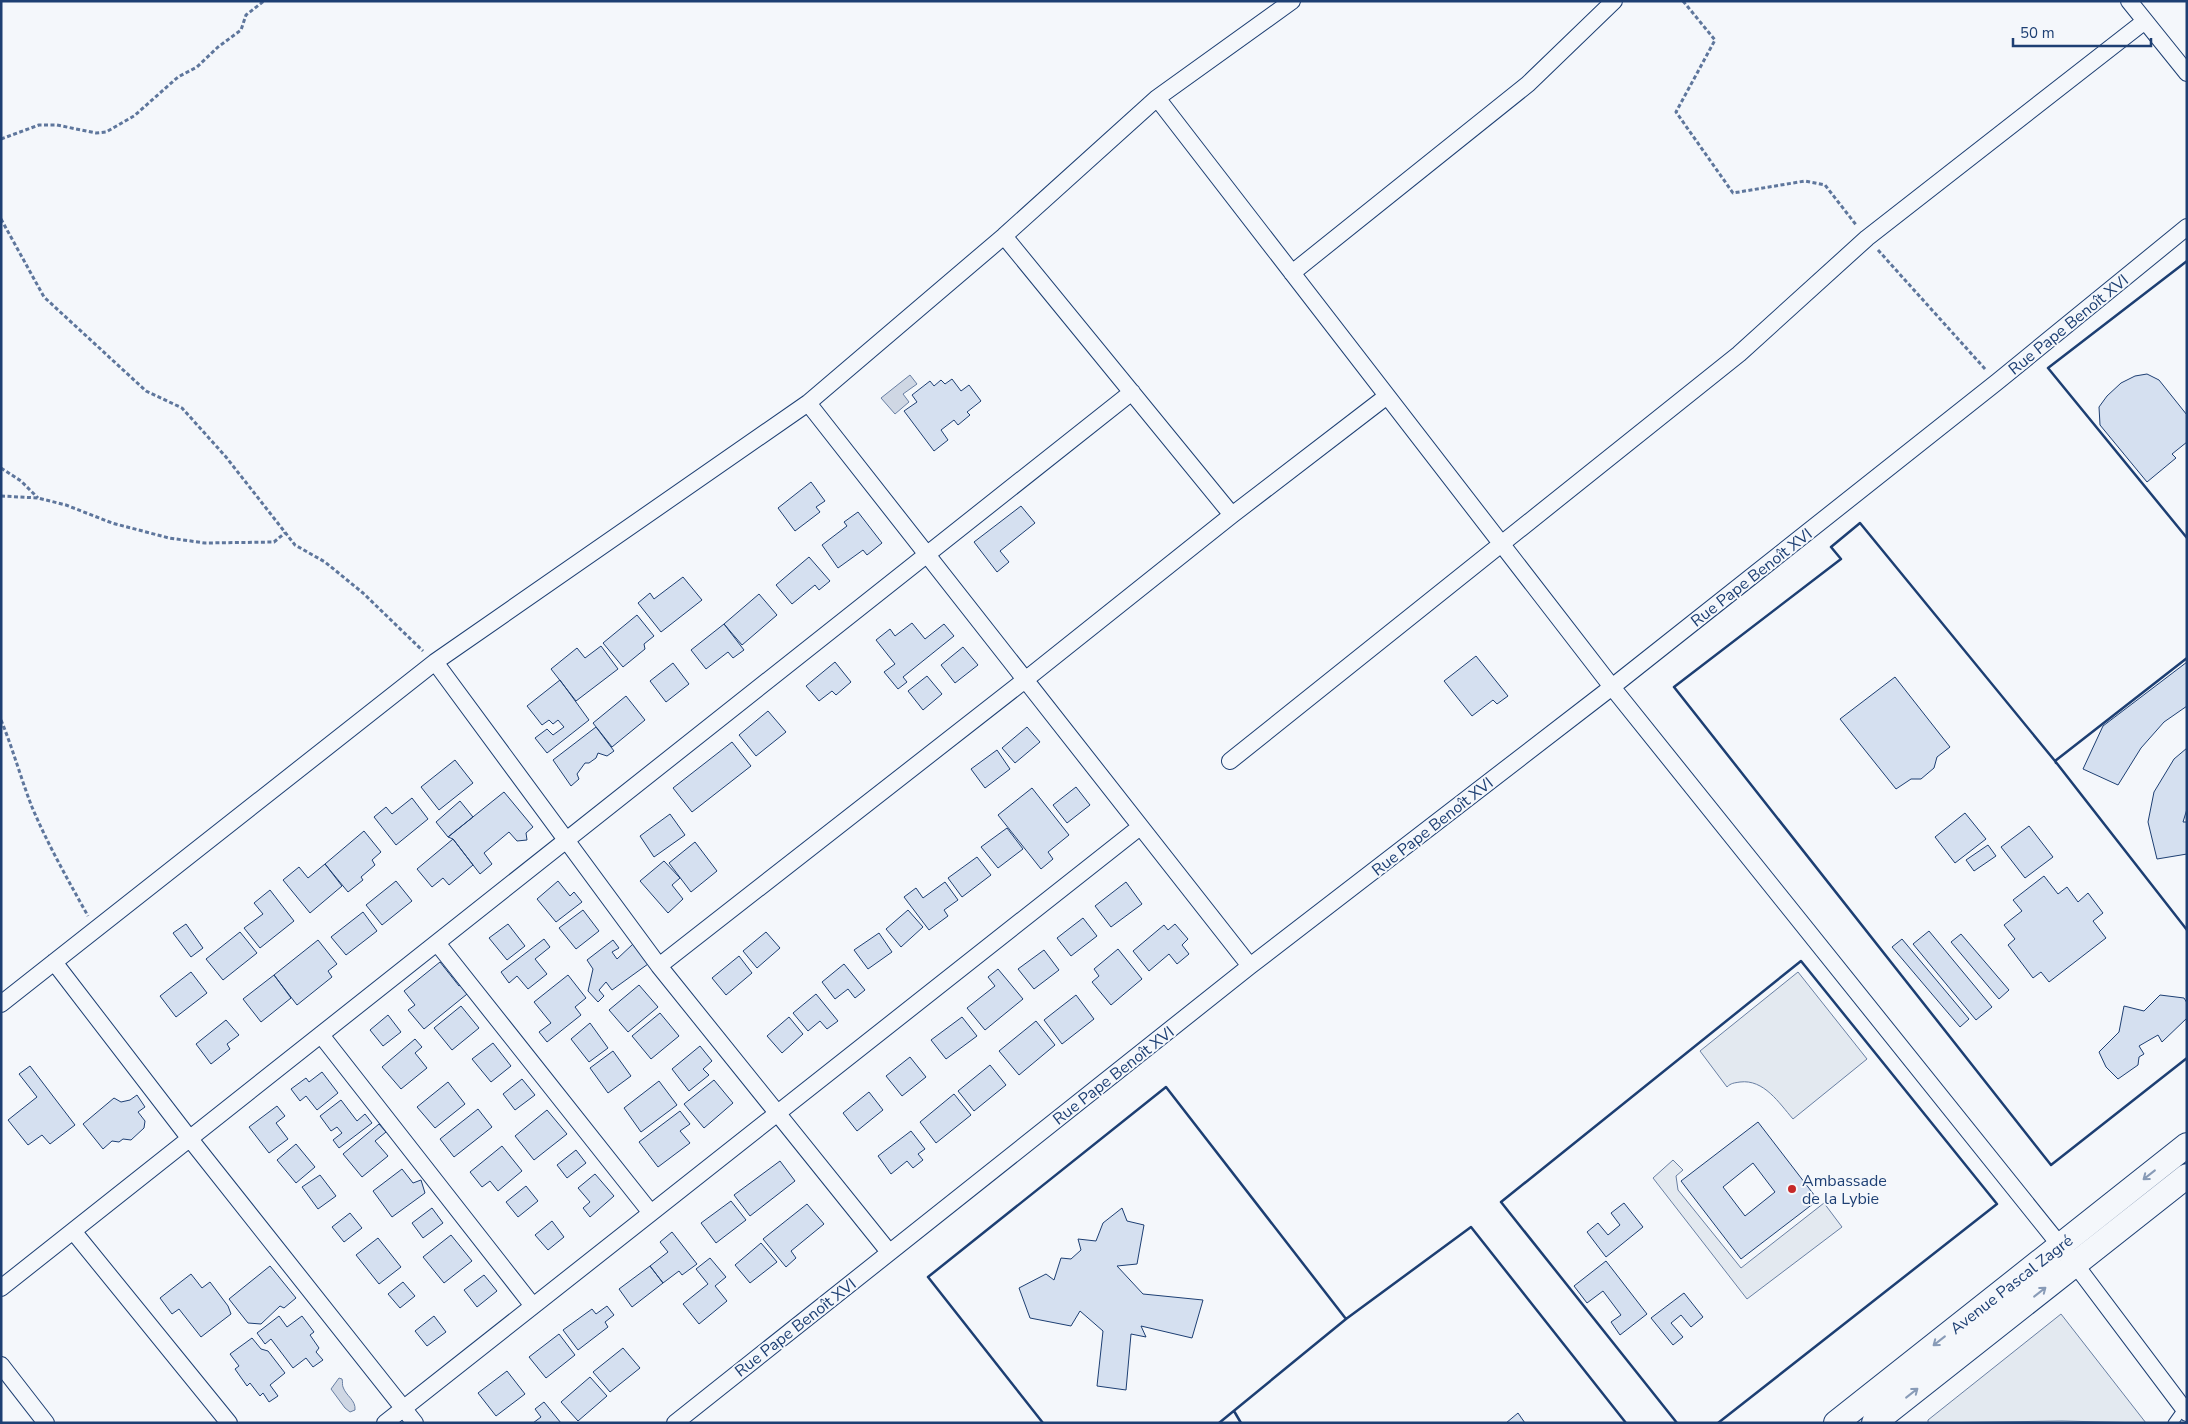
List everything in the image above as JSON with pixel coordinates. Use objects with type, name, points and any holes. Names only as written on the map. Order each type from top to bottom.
[{"type":"main road","name":"Avenue Pascal Zagré","points":[[1836,1423],[2187,1145]]},
{"type":"main road","name":"Avenue Pascal Zagré","points":[[1874,1423],[2187,1176]]},
{"type":"street","points":[[1,1004],[435,662],[808,403],[1004,236],[1158,98],[1292,1]]},
{"type":"street","points":[[1292,273],[1528,84],[1614,1]]},
{"type":"street","points":[[2129,1],[2187,73]]},
{"type":"street","points":[[1230,761],[1739,354],[1867,238],[2145,21]]},
{"type":"street","points":[[1158,98],[1612,687],[2075,1264],[2185,1411]]},
{"type":"street","name":"Rue Pape Benoît XVI","points":[[675,1423],[1250,966],[1612,687],[1996,382],[2187,227]]},
{"type":"street","points":[[1004,236],[1232,515]]},
{"type":"street","points":[[1,1288],[1132,392]]},
{"type":"street","points":[[659,966],[1025,680],[1232,515],[1388,396]]},
{"type":"street","points":[[808,403],[1250,966]]},
{"type":"street","points":[[435,662],[659,966],[889,1252]]},
{"type":"street","points":[[385,1423],[1140,827]]},
{"type":"street","points":[[436,943],[651,1213]]},
{"type":"street","points":[[54,962],[190,1139],[415,1423]]},
{"type":"street","points":[[321,1035],[533,1306]]},
{"type":"street","points":[[73,1232],[228,1423]]},
{"type":"street","points":[[1,1365],[46,1423]]},
{"type":"lane","points":[[2173,1423],[2185,1411]]},
{"type":"path","points":[[1,139],[39,125],[57,126],[96,133],[106,132],[134,116],[178,77],[197,67],[218,47],[241,30],[246,15],[264,1]]},
{"type":"path","points":[[1683,1],[1715,40],[1676,112],[1733,193],[1805,181],[1825,185],[1867,238],[1996,382]]},
{"type":"path","points":[[1,218],[44,298],[146,391],[182,408],[226,457],[285,533],[296,544],[325,562],[363,593],[435,662]]},
{"type":"path","points":[[1,468],[21,481],[38,498]]},
{"type":"path","points":[[1,496],[38,498],[66,505],[112,523],[187,541],[205,543],[274,542],[285,533]]},
{"type":"path","points":[[1,720],[31,804],[49,845],[96,930]]},
{"type":"shaded area","points":[[910,375],[917,384],[903,394],[909,402],[895,414],[881,398]]},
{"type":"shaded area","points":[[1798,972],[1867,1059],[1793,1119],[1770,1093],[1756,1084],[1740,1082],[1727,1087],[1700,1051]]},
{"type":"shaded area","points":[[1673,1160],[1683,1170],[1676,1176],[1678,1190],[1741,1268],[1824,1203],[1842,1227],[1747,1299],[1653,1178]]},
{"type":"shaded area","points":[[2061,1314],[2146,1423],[2062,1421],[1928,1423],[1928,1420]]},
{"type":"shaded area","points":[[339,1378],[342,1379],[346,1393],[354,1403],[355,1410],[350,1412],[345,1408],[331,1389]]},
{"type":"building","points":[[2147,374],[2159,380],[2187,415],[2187,442],[2172,454],[2176,458],[2147,482],[2100,425],[2099,407],[2107,396],[2121,383],[2135,376]]},
{"type":"building","points":[[952,379],[961,391],[969,385],[981,401],[967,412],[970,415],[958,425],[954,420],[941,430],[948,440],[934,451],[904,411],[917,402],[912,395],[930,381],[934,386],[941,380],[945,384]]},
{"type":"building","points":[[811,482],[825,501],[816,507],[820,512],[795,531],[778,508]]},
{"type":"building","points":[[1021,506],[1035,523],[1000,551],[1009,562],[997,572],[974,542]]},
{"type":"building","points":[[858,512],[882,543],[867,555],[863,550],[838,568],[822,545],[847,526],[844,522]]},
{"type":"building","points":[[809,557],[830,581],[819,590],[815,585],[792,604],[776,585]]},
{"type":"building","points":[[683,577],[702,600],[661,632],[638,603],[650,593],[654,599]]},
{"type":"building","points":[[759,594],[777,615],[742,645],[724,624]]},
{"type":"building","points":[[637,615],[654,636],[644,644],[645,649],[623,667],[603,643]]},
{"type":"building","points":[[912,623],[925,639],[944,624],[954,636],[903,677],[907,682],[898,689],[884,672],[895,664],[876,640],[890,629],[895,636]]},
{"type":"building","points":[[724,624],[744,650],[733,658],[728,652],[706,669],[691,650]]},
{"type":"building","points":[[601,646],[618,669],[576,701],[551,669],[577,648],[585,658]]},
{"type":"building","points":[[963,647],[978,665],[955,683],[941,665]]},
{"type":"building","points":[[1476,656],[1508,696],[1497,704],[1493,700],[1472,716],[1444,681]]},
{"type":"building","points":[[835,662],[851,682],[836,695],[832,691],[819,701],[806,686]]},
{"type":"building","points":[[2187,662],[2187,706],[2164,722],[2141,748],[2118,785],[2083,769],[2103,726]]},
{"type":"building","points":[[673,663],[689,684],[666,702],[650,681]]},
{"type":"building","points":[[927,676],[942,694],[923,710],[908,691]]},
{"type":"building","points":[[1895,677],[1950,747],[1937,757],[1934,768],[1921,779],[1911,779],[1896,789],[1840,719]]},
{"type":"building","points":[[560,680],[589,720],[547,753],[535,738],[547,729],[553,735],[564,727],[558,720],[553,724],[549,720],[542,725],[527,706]]},
{"type":"building","points":[[626,696],[645,720],[612,747],[593,723]]},
{"type":"building","points":[[768,711],[786,732],[756,756],[739,735]]},
{"type":"building","points":[[596,727],[614,751],[607,756],[598,753],[596,758],[589,763],[585,763],[577,774],[579,779],[571,786],[553,760]]},
{"type":"building","points":[[1027,727],[1040,742],[1015,763],[1002,748]]},
{"type":"building","points":[[732,742],[751,766],[692,812],[673,788]]},
{"type":"building","points":[[2187,748],[2187,809],[2183,822],[2187,822],[2187,854],[2157,859],[2148,822],[2154,792],[2174,759]]},
{"type":"building","points":[[997,750],[1010,769],[985,788],[971,769]]},
{"type":"building","points":[[455,760],[473,783],[439,810],[421,787]]},
{"type":"building","points":[[1076,787],[1090,805],[1067,823],[1053,805]]},
{"type":"building","points":[[1032,788],[1069,835],[1048,852],[1053,859],[1041,869],[998,815]]},
{"type":"building","points":[[504,792],[533,827],[526,833],[527,840],[517,841],[509,832],[484,853],[492,864],[480,874],[453,839],[448,837]]},
{"type":"building","points":[[412,798],[428,819],[396,845],[374,817],[386,807],[392,814]]},
{"type":"building","points":[[460,801],[473,817],[448,837],[436,822]]},
{"type":"building","points":[[1965,813],[1986,839],[1955,863],[1935,837]]},
{"type":"building","points":[[670,814],[685,835],[654,857],[640,836]]},
{"type":"building","points":[[2029,826],[2053,857],[2025,878],[2001,847]]},
{"type":"building","points":[[1007,828],[1023,849],[998,868],[981,847]]},
{"type":"building","points":[[364,831],[381,852],[372,860],[375,865],[361,877],[363,880],[348,892],[325,864]]},
{"type":"building","points":[[453,839],[473,865],[449,885],[443,878],[432,887],[417,869]]},
{"type":"building","points":[[695,842],[717,871],[691,892],[669,863]]},
{"type":"building","points":[[1988,845],[1996,856],[1974,871],[1966,860]]},
{"type":"building","points":[[977,857],[991,875],[962,897],[948,878]]},
{"type":"building","points":[[664,861],[680,878],[672,885],[683,899],[668,913],[640,881]]},
{"type":"building","points":[[325,864],[342,886],[310,913],[283,880],[299,867],[308,878]]},
{"type":"building","points":[[2044,876],[2058,894],[2067,887],[2078,902],[2088,893],[2103,913],[2093,921],[2106,938],[2049,982],[2041,972],[2033,978],[2008,945],[2015,939],[2004,925],[2022,911],[2013,900]]},
{"type":"building","points":[[396,881],[412,901],[382,925],[366,905]]},
{"type":"building","points":[[558,881],[570,896],[574,892],[582,902],[556,922],[537,899]]},
{"type":"building","points":[[945,882],[958,900],[944,910],[948,916],[929,930],[904,897],[916,888],[923,898]]},
{"type":"building","points":[[1126,882],[1142,904],[1111,927],[1095,906]]},
{"type":"building","points":[[270,890],[294,921],[260,948],[244,928],[263,914],[254,903]]},
{"type":"building","points":[[583,910],[599,931],[576,949],[559,928]]},
{"type":"building","points":[[908,910],[923,927],[901,947],[886,929]]},
{"type":"building","points":[[363,912],[377,931],[346,955],[331,937]]},
{"type":"building","points":[[1083,918],[1097,936],[1071,956],[1057,938]]},
{"type":"building","points":[[186,924],[203,948],[191,957],[173,933]]},
{"type":"building","points":[[508,924],[525,946],[507,960],[489,938]]},
{"type":"building","points":[[1175,924],[1188,939],[1182,945],[1189,954],[1177,964],[1169,954],[1149,971],[1133,951],[1164,925],[1168,930]]},
{"type":"building","points":[[1929,931],[1992,1007],[1976,1020],[1913,944]]},
{"type":"building","points":[[240,932],[257,953],[223,980],[206,959]]},
{"type":"building","points":[[766,932],[780,948],[757,968],[743,951]]},
{"type":"building","points":[[879,933],[892,952],[868,969],[854,950]]},
{"type":"building","points":[[1961,934],[2009,990],[1999,999],[1951,942]]},
{"type":"building","points":[[544,939],[550,947],[535,959],[547,974],[528,989],[517,976],[509,983],[501,972]]},
{"type":"building","points":[[1902,939],[1969,1019],[1960,1027],[1892,947]]},
{"type":"building","points":[[318,940],[337,964],[328,971],[332,977],[297,1005],[274,975]]},
{"type":"building","points":[[613,940],[619,948],[612,952],[617,959],[633,944],[648,964],[612,990],[606,982],[599,990],[604,996],[598,1002],[588,991],[593,969],[587,960]]},
{"type":"building","points":[[1118,949],[1142,979],[1111,1005],[1092,982],[1099,976],[1094,969]]},
{"type":"building","points":[[1044,950],[1059,970],[1034,989],[1018,969]]},
{"type":"building","points":[[739,956],[752,973],[726,995],[712,978]]},
{"type":"building","points":[[440,962],[459,986],[466,981],[472,990],[424,1029],[408,1010],[415,1005],[404,991]]},
{"type":"building","points":[[844,964],[865,990],[855,998],[848,989],[835,999],[822,982]]},
{"type":"building","points":[[998,969],[1023,999],[985,1030],[967,1008],[995,986],[988,977]]},
{"type":"building","points":[[191,972],[207,993],[176,1017],[160,996]]},
{"type":"building","points":[[274,975],[291,998],[261,1022],[243,999]]},
{"type":"building","points":[[568,975],[586,998],[575,1007],[581,1015],[547,1042],[539,1032],[551,1023],[534,1002]]},
{"type":"building","points":[[639,985],[658,1007],[628,1032],[609,1010]]},
{"type":"building","points":[[816,994],[838,1021],[827,1029],[820,1021],[808,1031],[793,1013]]},
{"type":"building","points":[[1076,995],[1094,1019],[1062,1044],[1044,1020]]},
{"type":"building","points":[[2160,995],[2184,998],[2187,1003],[2187,1018],[2162,1042],[2158,1035],[2139,1046],[2144,1054],[2139,1057],[2138,1065],[2118,1079],[2106,1067],[2099,1052],[2119,1032],[2124,1006],[2144,1011]]},
{"type":"building","points":[[461,1006],[479,1028],[452,1050],[434,1028]]},
{"type":"building","points":[[660,1013],[679,1036],[651,1059],[632,1036]]},
{"type":"building","points":[[388,1015],[401,1032],[383,1046],[370,1030]]},
{"type":"building","points":[[789,1017],[803,1034],[782,1053],[767,1036]]},
{"type":"building","points":[[962,1017],[977,1036],[946,1059],[931,1040]]},
{"type":"building","points":[[226,1020],[239,1035],[227,1044],[230,1049],[211,1064],[196,1044]]},
{"type":"building","points":[[1036,1021],[1055,1045],[1019,1075],[999,1051]]},
{"type":"building","points":[[590,1023],[608,1048],[589,1062],[571,1039]]},
{"type":"building","points":[[415,1039],[422,1047],[415,1053],[427,1068],[401,1089],[382,1067]]},
{"type":"building","points":[[493,1043],[511,1066],[491,1082],[472,1059]]},
{"type":"building","points":[[700,1046],[712,1061],[703,1069],[709,1075],[689,1091],[672,1069]]},
{"type":"building","points":[[613,1051],[631,1076],[608,1093],[590,1068]]},
{"type":"building","points":[[910,1057],[926,1077],[902,1096],[886,1076]]},
{"type":"building","points":[[990,1065],[1006,1085],[974,1111],[958,1091]]},
{"type":"building","points":[[30,1066],[75,1125],[50,1144],[42,1135],[28,1145],[8,1120],[37,1097],[19,1074]]},
{"type":"building","points":[[322,1072],[338,1093],[317,1110],[306,1096],[300,1101],[291,1089],[306,1078],[309,1082]]},
{"type":"building","points":[[522,1079],[535,1095],[515,1110],[503,1094]]},
{"type":"building","points":[[714,1080],[733,1103],[704,1128],[684,1104]]},
{"type":"building","points":[[659,1081],[677,1105],[641,1132],[624,1108]]},
{"type":"building","points":[[448,1082],[465,1104],[435,1128],[417,1107]]},
{"type":"building","points":[[869,1092],[883,1110],[857,1131],[843,1113]]},
{"type":"building","points":[[954,1094],[971,1115],[936,1143],[920,1122]]},
{"type":"building","points":[[137,1095],[145,1107],[138,1112],[145,1121],[144,1128],[131,1140],[112,1141],[103,1149],[83,1124],[114,1098],[121,1102],[130,1100]]},
{"type":"building","points":[[341,1100],[357,1121],[365,1114],[372,1123],[339,1148],[333,1140],[342,1133],[337,1127],[331,1131],[320,1116]]},
{"type":"building","points":[[277,1106],[285,1116],[276,1123],[288,1139],[269,1153],[249,1127]]},
{"type":"building","points":[[478,1109],[492,1127],[454,1157],[440,1139]]},
{"type":"building","points":[[547,1110],[567,1134],[534,1160],[515,1136]]},
{"type":"building","points":[[680,1111],[690,1124],[680,1131],[690,1143],[658,1167],[639,1142]]},
{"type":"building","name":"Ambassade de la Lybie","points":[[1758,1122],[1818,1200],[1741,1259],[1681,1181]],"holes":[[[1753,1163],[1775,1192],[1745,1216],[1723,1187]]]},
{"type":"building","points":[[379,1124],[386,1132],[375,1141],[388,1156],[362,1177],[343,1154]]},
{"type":"building","points":[[911,1131],[925,1149],[918,1154],[923,1160],[913,1168],[907,1161],[891,1174],[878,1156]]},
{"type":"building","points":[[296,1144],[315,1167],[296,1183],[277,1160]]},
{"type":"building","points":[[502,1146],[522,1171],[498,1191],[490,1181],[482,1187],[470,1172]]},
{"type":"building","points":[[576,1150],[586,1163],[567,1178],[557,1165]]},
{"type":"building","points":[[780,1161],[795,1181],[750,1216],[734,1195]]},
{"type":"building","points":[[402,1169],[413,1183],[421,1180],[425,1193],[392,1217],[373,1191]]},
{"type":"building","points":[[595,1174],[614,1196],[590,1217],[583,1208],[590,1202],[578,1188]]},
{"type":"building","points":[[320,1175],[336,1196],[318,1209],[302,1187]]},
{"type":"building","points":[[526,1186],[538,1201],[518,1217],[506,1202]]},
{"type":"building","points":[[731,1201],[746,1220],[716,1243],[701,1223]]},
{"type":"building","points":[[1624,1203],[1643,1227],[1606,1257],[1587,1232],[1598,1223],[1608,1235],[1620,1225],[1611,1213]]},
{"type":"building","points":[[807,1204],[824,1224],[791,1251],[796,1258],[786,1267],[763,1239]]},
{"type":"building","points":[[432,1208],[443,1223],[423,1238],[412,1223]]},
{"type":"building","points":[[1122,1208],[1127,1221],[1144,1225],[1137,1264],[1117,1266],[1143,1294],[1203,1300],[1192,1338],[1141,1326],[1146,1337],[1131,1334],[1126,1390],[1097,1386],[1103,1331],[1080,1311],[1071,1326],[1030,1318],[1019,1288],[1046,1274],[1054,1280],[1061,1258],[1071,1259],[1081,1250],[1078,1239],[1096,1241],[1103,1223]]},
{"type":"building","points":[[350,1213],[362,1228],[344,1242],[332,1227]]},
{"type":"building","points":[[552,1221],[564,1237],[548,1250],[535,1235]]},
{"type":"building","points":[[672,1232],[697,1264],[682,1275],[679,1271],[663,1283],[650,1266],[668,1252],[660,1242]]},
{"type":"building","points":[[451,1235],[472,1261],[444,1283],[423,1257]]},
{"type":"building","points":[[378,1238],[401,1267],[379,1284],[356,1255]]},
{"type":"building","points":[[761,1243],[777,1262],[750,1283],[735,1265]]},
{"type":"building","points":[[710,1258],[726,1277],[715,1286],[727,1301],[699,1324],[683,1304],[708,1284],[696,1269]]},
{"type":"building","points":[[1606,1261],[1647,1314],[1620,1335],[1611,1322],[1621,1315],[1603,1291],[1587,1303],[1574,1286]]},
{"type":"building","points":[[270,1266],[296,1298],[284,1308],[280,1306],[261,1324],[248,1323],[229,1299]]},
{"type":"building","points":[[650,1266],[663,1283],[632,1307],[619,1289]]},
{"type":"building","points":[[191,1274],[202,1288],[210,1282],[228,1306],[231,1314],[201,1337],[179,1309],[172,1314],[160,1298]]},
{"type":"building","points":[[484,1275],[497,1291],[477,1307],[464,1290]]},
{"type":"building","points":[[403,1282],[415,1296],[400,1308],[388,1294]]},
{"type":"building","points":[[1684,1293],[1703,1317],[1691,1327],[1681,1315],[1671,1323],[1683,1337],[1673,1345],[1651,1318]]},
{"type":"building","points":[[607,1306],[614,1315],[605,1322],[608,1327],[578,1350],[563,1330],[592,1309],[596,1314]]},
{"type":"building","points":[[279,1316],[287,1327],[302,1316],[314,1332],[310,1335],[319,1348],[316,1352],[323,1360],[313,1367],[306,1358],[293,1368],[271,1339],[265,1344],[257,1333]]},
{"type":"building","points":[[434,1316],[446,1332],[427,1346],[415,1331]]},
{"type":"building","points":[[559,1334],[575,1355],[546,1378],[529,1357]]},
{"type":"building","points":[[252,1338],[261,1349],[268,1351],[285,1373],[270,1385],[278,1396],[269,1402],[263,1393],[260,1396],[250,1383],[247,1386],[235,1369],[239,1366],[230,1354]]},
{"type":"building","points":[[623,1348],[640,1368],[610,1392],[593,1372]]},
{"type":"building","points":[[507,1371],[525,1394],[496,1416],[478,1393]]},
{"type":"building","points":[[590,1377],[607,1396],[578,1421],[561,1402]]},
{"type":"building","points":[[544,1402],[561,1423],[533,1423],[541,1417],[535,1409]]},
{"type":"building","points":[[1518,1413],[1525,1423],[1506,1423]]},
{"type":"wall","points":[[2187,261],[2048,368],[2187,538]]},
{"type":"wall","points":[[2187,930],[2055,761],[1860,523],[1831,547],[1841,559],[1674,687],[2051,1165],[2187,1058]]},
{"type":"wall","points":[[2056,763],[2055,761],[2187,658]]},
{"type":"wall","points":[[1677,1423],[1501,1202],[1801,961],[1997,1204],[1718,1423]]},
{"type":"wall","points":[[1043,1423],[928,1277],[1166,1087],[1346,1319],[1219,1423]]},
{"type":"wall","points":[[1346,1319],[1471,1227],[1626,1423]]},
{"type":"wall","points":[[1234,1411],[1241,1423]]},
{"type":"place","name":"Ambassade de la Lybie","points":[[1792,1189]]}]
